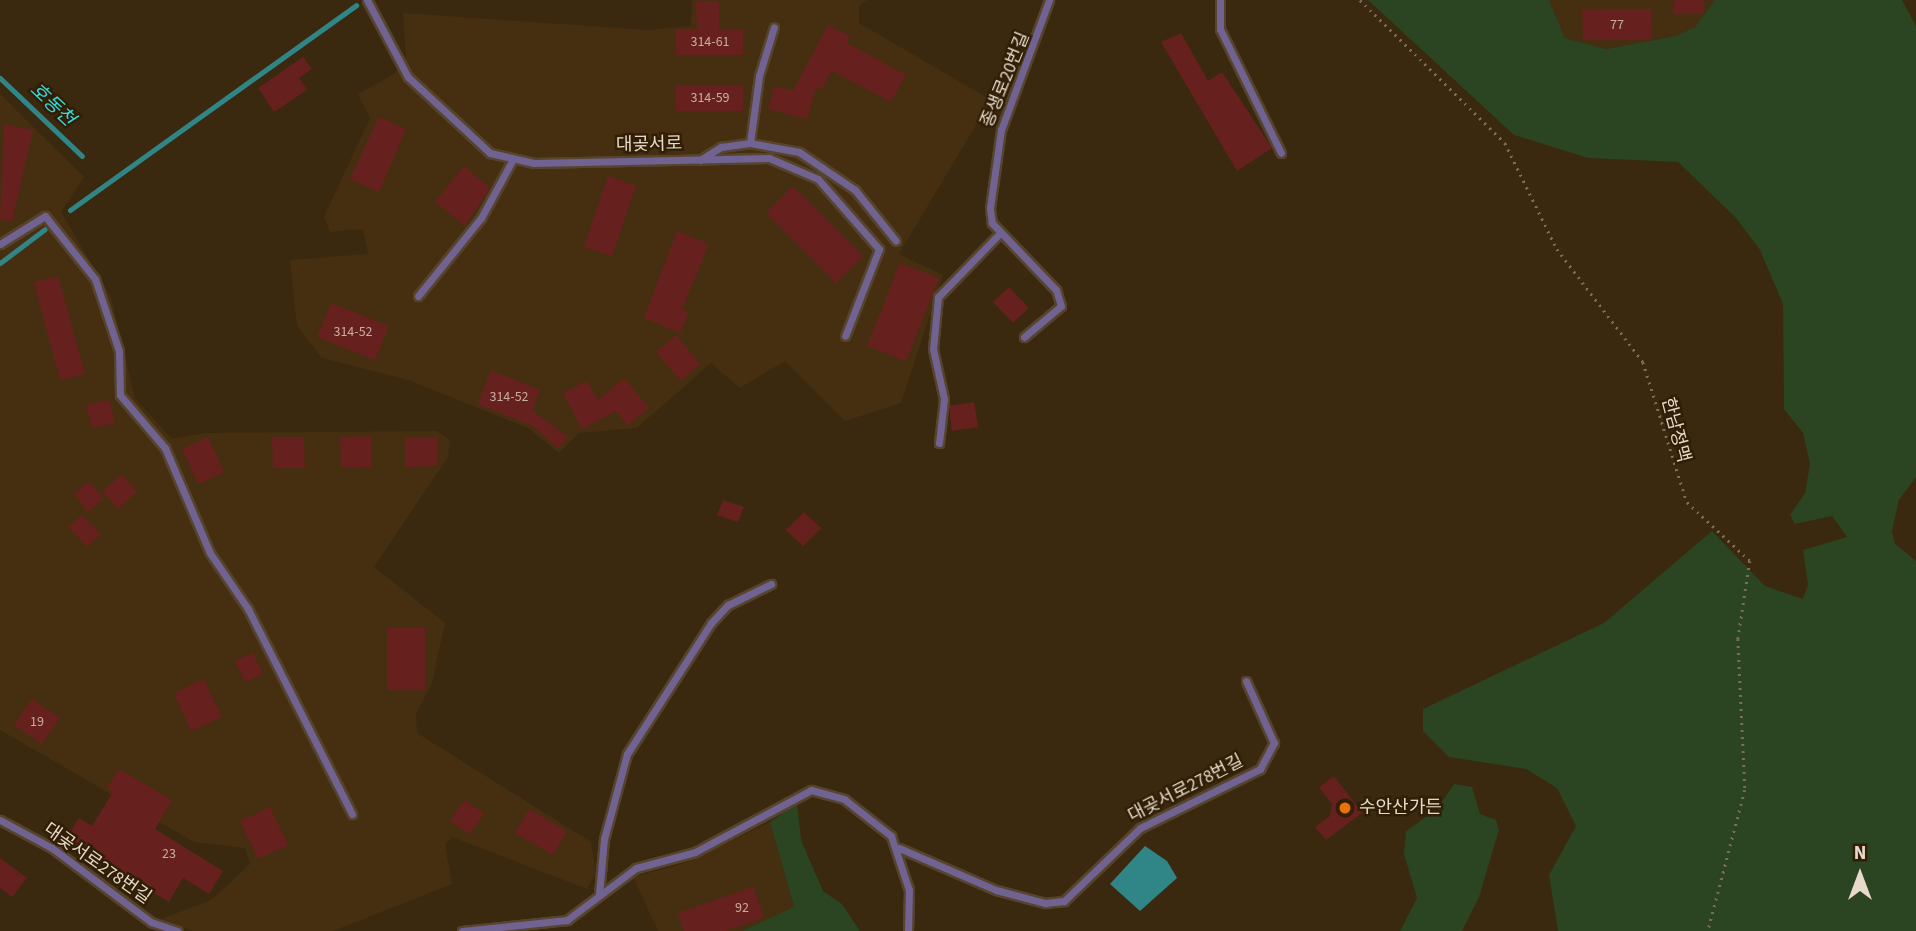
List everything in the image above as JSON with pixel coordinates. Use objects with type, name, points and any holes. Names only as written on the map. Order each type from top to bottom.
[{"type":"lane","name":"대곶서로","points":[[367,0],[429,102],[464,135],[512,161],[785,162],[818,179],[851,209],[879,249],[845,336]]},
{"type":"lane","name":"종생로20번길","points":[[1024,337],[1061,306],[1056,290],[1000,233],[990,208],[1001,130],[1049,0]]},
{"type":"lane","points":[[1220,0],[1220,29],[1280,153]]},
{"type":"lane","points":[[750,143],[759,76],[774,27]]},
{"type":"lane","points":[[699,160],[721,147],[750,143],[775,144],[831,169],[896,241]]},
{"type":"lane","points":[[418,296],[481,218],[512,161]]},
{"type":"lane","points":[[0,244],[45,216],[58,224],[94,279],[119,351],[120,395],[165,448],[210,553],[255,621],[352,814]]},
{"type":"lane","points":[[939,443],[944,399],[933,349],[938,297],[1000,233]]},
{"type":"lane","points":[[599,894],[604,839],[626,754],[711,623],[728,606],[771,584]]},
{"type":"lane","name":"대곶서로278번길","points":[[462,931],[567,920],[636,868],[695,852],[811,790],[861,808],[898,848],[996,890],[1045,903],[1064,901],[1140,828],[1260,769],[1274,743],[1246,681]]},
{"type":"lane","name":"대곶서로278번길","points":[[0,820],[52,848],[152,922],[177,931]]},
{"type":"lane","name":"대곶서로278번길","points":[[898,848],[909,890],[908,931]]},
{"type":"path","name":"한남정맥","points":[[1360,0],[1506,143],[1557,249],[1643,362],[1686,502],[1750,561],[1738,639],[1745,790],[1708,931]]},
{"type":"shaded area","points":[[692,0],[867,0],[859,6],[859,23],[991,100],[899,254],[943,275],[901,403],[845,421],[785,361],[740,388],[711,363],[637,428],[579,433],[559,453],[528,428],[408,380],[322,358],[297,326],[290,260],[368,254],[363,229],[330,232],[324,217],[370,118],[358,94],[394,74],[406,58],[403,13],[648,30],[691,26]]},
{"type":"shaded area","points":[[1549,0],[1715,0],[1695,27],[1675,36],[1606,49],[1565,38]]},
{"type":"shaded area","points":[[0,94],[84,177],[61,212],[111,297],[135,398],[172,439],[204,433],[437,431],[450,440],[448,457],[374,567],[445,623],[432,683],[416,714],[417,733],[591,842],[596,873],[587,889],[452,837],[445,845],[452,884],[333,931],[193,931],[161,919],[211,900],[250,864],[245,848],[194,842],[0,730]]},
{"type":"shaded area","points":[[770,822],[794,907],[742,931],[658,931],[633,877],[685,863]]},
{"type":"green space","points":[[1368,0],[1549,0],[1565,38],[1606,49],[1675,36],[1695,27],[1715,0],[1902,0],[1916,26],[1916,477],[1899,500],[1892,531],[1895,544],[1916,561],[1916,931],[1558,931],[1549,875],[1576,826],[1557,788],[1526,769],[1449,757],[1423,731],[1423,709],[1604,623],[1712,531],[1765,586],[1803,599],[1808,585],[1803,550],[1847,537],[1832,516],[1795,524],[1790,515],[1805,493],[1810,464],[1803,433],[1784,409],[1783,304],[1760,250],[1736,218],[1678,162],[1588,158],[1514,135]]},
{"type":"green space","points":[[1454,784],[1472,787],[1480,814],[1496,820],[1499,830],[1479,897],[1462,931],[1400,931],[1417,898],[1404,854],[1406,831],[1437,809]]},
{"type":"green space","points":[[797,803],[801,840],[823,891],[842,904],[860,931],[742,931],[794,907],[770,822]]},
{"type":"water","points":[[1145,846],[1167,861],[1177,878],[1140,911],[1110,884]]},
{"type":"building","points":[[1674,0],[1704,0],[1704,14],[1674,14]]},
{"type":"building","points":[[719,1],[719,30],[743,30],[743,55],[676,55],[676,29],[697,29],[696,2]]},
{"type":"building","points":[[1651,9],[1652,40],[1583,40],[1582,10]]},
{"type":"building","points":[[828,25],[850,36],[847,43],[906,75],[891,102],[832,71],[821,90],[816,87],[807,119],[768,109],[774,86],[793,91]]},
{"type":"building","points":[[1181,33],[1208,81],[1222,72],[1272,148],[1237,171],[1161,42]]},
{"type":"building","points":[[303,57],[312,69],[299,78],[307,90],[274,112],[258,88]]},
{"type":"building","points":[[676,85],[743,85],[743,111],[676,111]]},
{"type":"building","points":[[379,117],[406,129],[379,192],[350,179]]},
{"type":"building","points":[[4,124],[33,130],[12,222],[0,219]]},
{"type":"building","points":[[464,166],[490,188],[465,226],[435,202]]},
{"type":"building","points":[[608,176],[636,186],[612,256],[584,247]]},
{"type":"building","points":[[793,186],[863,256],[836,283],[766,213]]},
{"type":"building","points":[[677,231],[709,244],[682,309],[689,312],[680,333],[644,318]]},
{"type":"building","points":[[900,263],[939,278],[906,361],[867,346]]},
{"type":"building","points":[[58,276],[85,374],[60,380],[34,282]]},
{"type":"building","points":[[1009,287],[1029,308],[1013,323],[993,302]]},
{"type":"building","points":[[331,303],[389,326],[375,360],[317,337]]},
{"type":"building","points":[[676,335],[700,364],[681,381],[656,352]]},
{"type":"building","points":[[491,370],[540,390],[532,410],[568,437],[558,448],[533,426],[478,404]]},
{"type":"building","points":[[624,378],[649,408],[628,425],[616,411],[582,429],[563,393],[587,381],[598,400]]},
{"type":"building","points":[[109,400],[115,423],[92,428],[86,405]]},
{"type":"building","points":[[974,402],[978,427],[952,431],[949,406]]},
{"type":"building","points":[[371,436],[371,467],[341,468],[340,437]]},
{"type":"building","points":[[208,437],[224,472],[198,484],[182,449]]},
{"type":"building","points":[[272,437],[304,437],[305,468],[273,468]]},
{"type":"building","points":[[405,437],[437,437],[437,466],[405,467]]},
{"type":"building","points":[[122,474],[137,492],[118,509],[103,491]]},
{"type":"building","points":[[89,481],[104,499],[88,512],[74,494]]},
{"type":"building","points":[[723,500],[744,507],[738,522],[717,515]]},
{"type":"building","points":[[804,512],[821,528],[803,546],[786,530]]},
{"type":"building","points":[[82,515],[101,534],[87,547],[68,527]]},
{"type":"building","points":[[387,628],[425,628],[425,690],[387,690]]},
{"type":"building","points":[[253,653],[263,674],[245,682],[235,661]]},
{"type":"building","points":[[204,679],[222,717],[191,731],[174,693]]},
{"type":"building","points":[[32,699],[60,718],[42,744],[14,725]]},
{"type":"building","points":[[119,769],[172,800],[155,829],[223,871],[209,894],[183,878],[169,902],[66,839],[79,818],[92,826],[113,792],[107,788]]},
{"type":"building","name":"수안산가든","points":[[1334,776],[1362,813],[1326,840],[1315,827],[1330,816],[1332,804],[1319,787]]},
{"type":"building","points":[[464,800],[484,813],[470,834],[450,821]]},
{"type":"building","points":[[270,807],[288,845],[258,859],[240,821]]},
{"type":"building","points":[[529,809],[567,831],[553,855],[515,833]]},
{"type":"building","points":[[0,858],[27,878],[12,897],[0,888]]},
{"type":"building","points":[[753,887],[764,917],[726,931],[684,931],[678,913]]},
{"type":"waterway","points":[[70,210],[356,5]]},
{"type":"waterway","name":"호동천","points":[[0,78],[82,156]]},
{"type":"waterway","points":[[0,263],[45,229]]},
{"type":"place","name":"수안산가든","points":[[1345,808]]}]
